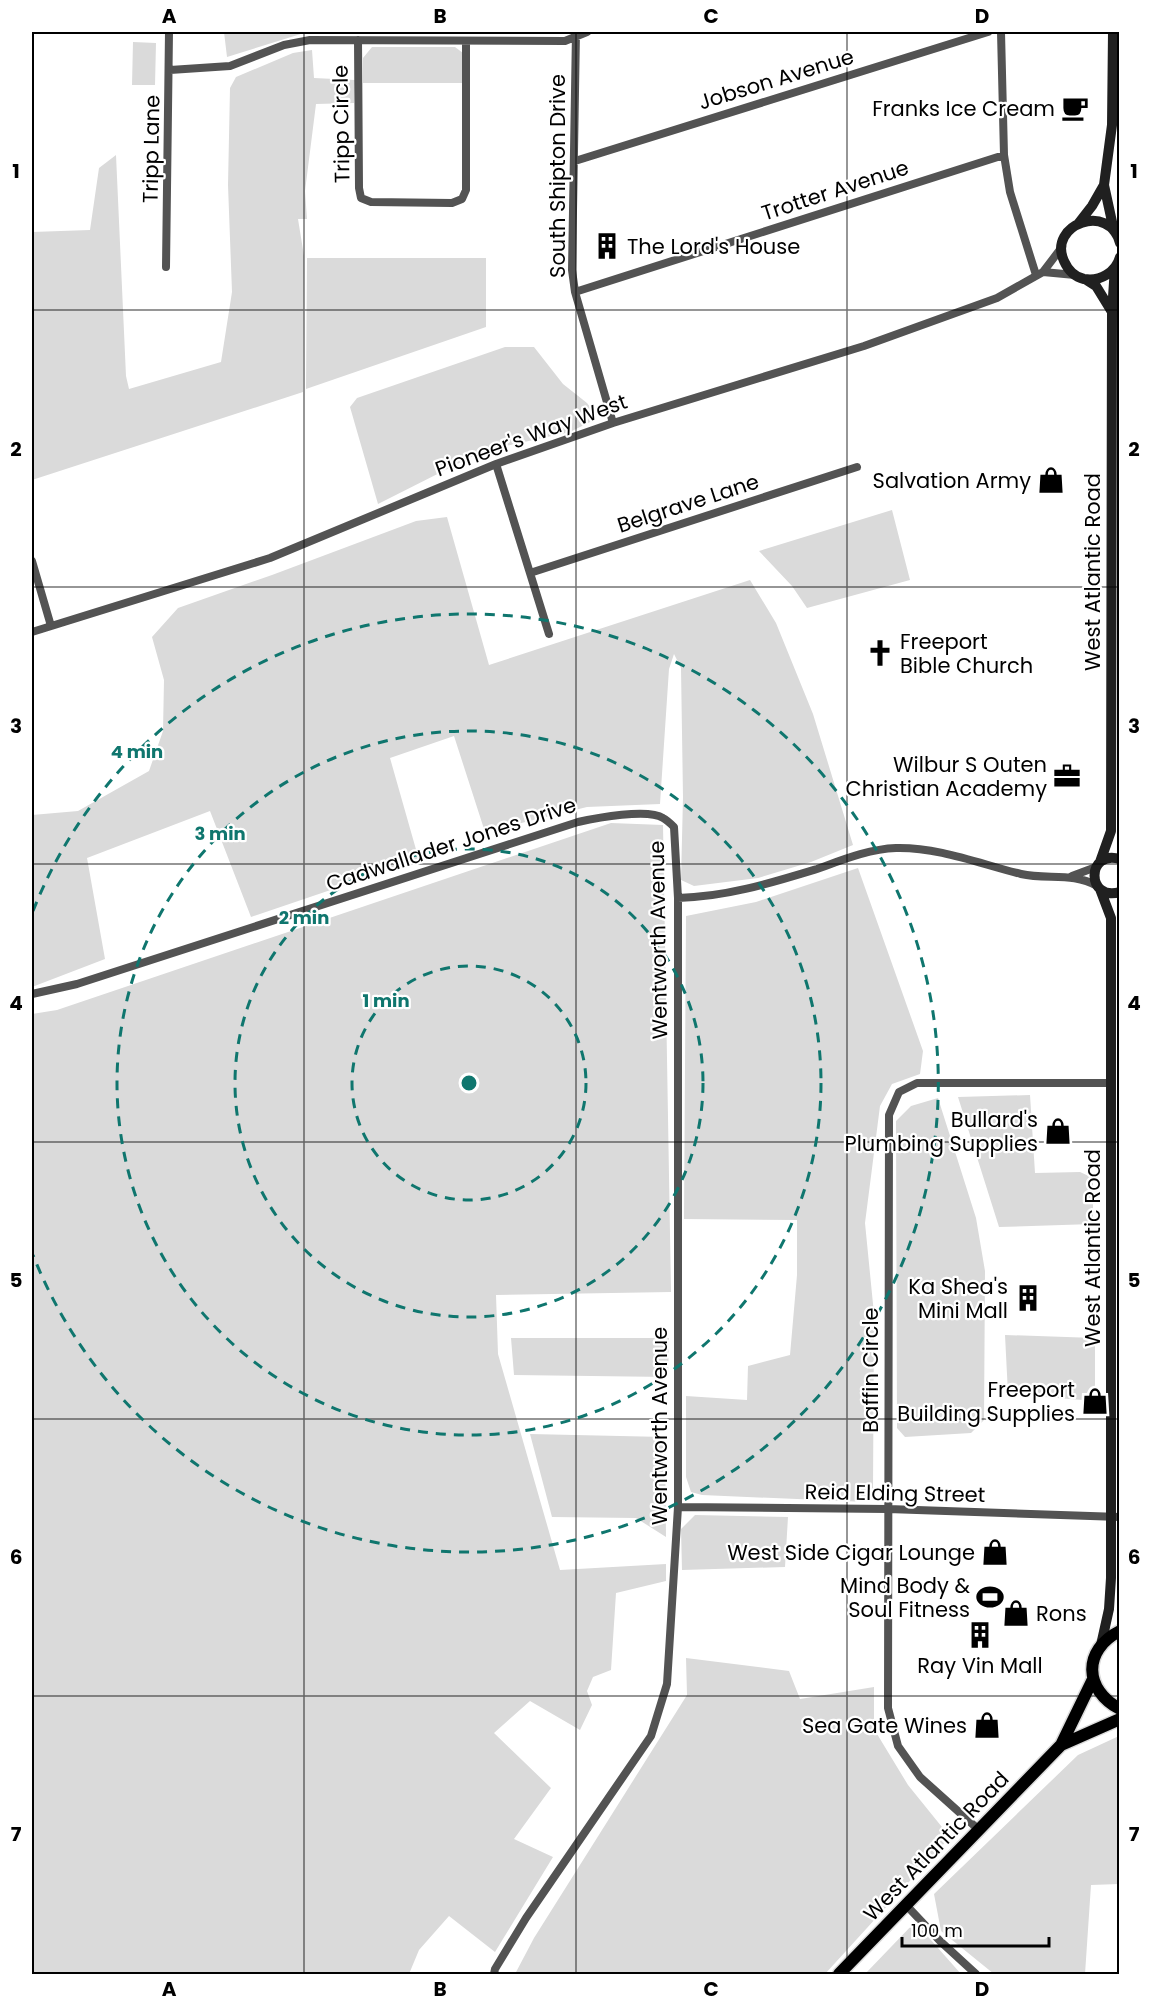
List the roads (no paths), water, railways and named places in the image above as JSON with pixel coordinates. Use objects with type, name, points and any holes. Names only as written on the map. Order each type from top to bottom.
[{"type":"main road","points":[[1078,224],[1104,185],[1113,119],[1113,32]]},
{"type":"main road","points":[[1104,185],[1118,238]]},
{"type":"main road","points":[[1112,312],[1096,286],[1067,267],[1062,258],[1062,247],[1064,237],[1070,229],[1087,221],[1097,221],[1106,225],[1118,238]]},
{"type":"main road","points":[[1080,277],[1096,279],[1107,275],[1118,262]]},
{"type":"main road","name":"West Atlantic Road","points":[[1118,262],[1112,312],[1111,831],[1119,854]]},
{"type":"main road","name":"West Atlantic Road","points":[[1111,831],[1094,876],[1111,918]]},
{"type":"main road","points":[[1098,864],[1110,857],[1119,859]]},
{"type":"main road","points":[[1098,887],[1107,893],[1119,892]]},
{"type":"main road","name":"West Atlantic Road","points":[[839,1974],[1061,1745],[1093,1679],[1093,1661],[1101,1645],[1108,1609],[1115,1517],[1111,918],[1119,896]]},
{"type":"main road","points":[[1111,1578],[1119,1590]]},
{"type":"main road","points":[[1101,1645],[1119,1631]]},
{"type":"main road","points":[[1093,1679],[1098,1692],[1108,1703],[1119,1709]]},
{"type":"main road","name":"West Atlantic Road","points":[[1061,1745],[1119,1719]]},
{"type":"street","name":"Tripp Lane","points":[[166,267],[169,32]]},
{"type":"street","points":[[170,70],[230,66],[284,45],[310,40],[565,41],[576,34],[587,32]]},
{"type":"street","name":"Jobson Avenue","points":[[575,161],[988,32]]},
{"type":"street","points":[[1001,32],[1004,155],[1010,192],[1039,273],[1080,277]]},
{"type":"street","name":"South Shipton Drive","points":[[576,34],[573,270],[575,292],[613,423]]},
{"type":"street","name":"Tripp Circle","points":[[358,40],[359,188],[361,198],[371,202],[452,203],[462,199],[466,190],[466,41]]},
{"type":"street","name":"Trotter Avenue","points":[[575,292],[1004,155]]},
{"type":"street","name":"Pioneer's Way West","points":[[32,632],[270,558],[496,464],[613,423],[864,345],[997,298],[1039,273],[1062,247]]},
{"type":"street","points":[[496,464],[549,634]]},
{"type":"street","name":"Belgrave Lane","points":[[530,573],[857,467]]},
{"type":"street","points":[[32,561],[51,626]]},
{"type":"street","name":"Cadwallader Jones Drive","points":[[32,994],[77,984],[578,822],[607,815],[643,814],[662,816],[674,827]]},
{"type":"street","name":"Wentworth Avenue","points":[[494,1974],[526,1918],[651,1736],[667,1684],[678,1507],[678,898],[674,827]]},
{"type":"street","points":[[678,898],[702,897],[765,886],[871,851],[894,848],[917,848],[1024,875],[1083,879],[1098,887]]},
{"type":"street","points":[[1068,877],[1098,864]]},
{"type":"street","name":"Baffin Circle","points":[[979,1830],[920,1777],[898,1746],[888,1708],[889,1115],[899,1092],[917,1083],[1112,1083]]},
{"type":"street","name":"Reid Elding Street","points":[[678,1507],[888,1509],[1115,1517]]},
{"type":"street","points":[[906,1905],[976,1974]]},
{"type":"place","name":"Franks Ice Cream","points":[[1075,108]]},
{"type":"place","name":"The Lord's House","points":[[607,246]]},
{"type":"place","name":"Salvation Army","points":[[1051,480]]},
{"type":"place","name":"Freeport Bible Church","points":[[880,653]]},
{"type":"place","name":"Wilbur S Outen Christian Academy","points":[[1067,776]]},
{"type":"place","name":"Bullard's Plumbing Supplies","points":[[1058,1131]]},
{"type":"place","name":"Ka Shea's Mini Mall","points":[[1028,1298]]},
{"type":"place","name":"Freeport Building Supplies","points":[[1095,1401]]},
{"type":"place","name":"West Side Cigar Lounge","points":[[995,1552]]},
{"type":"place","name":"Mind Body & Soul Fitness","points":[[990,1597]]},
{"type":"place","name":"Rons","points":[[1016,1613]]},
{"type":"place","name":"Ray Vin Mall","points":[[980,1635]]},
{"type":"place","name":"Sea Gate Wines","points":[[987,1725]]}]
